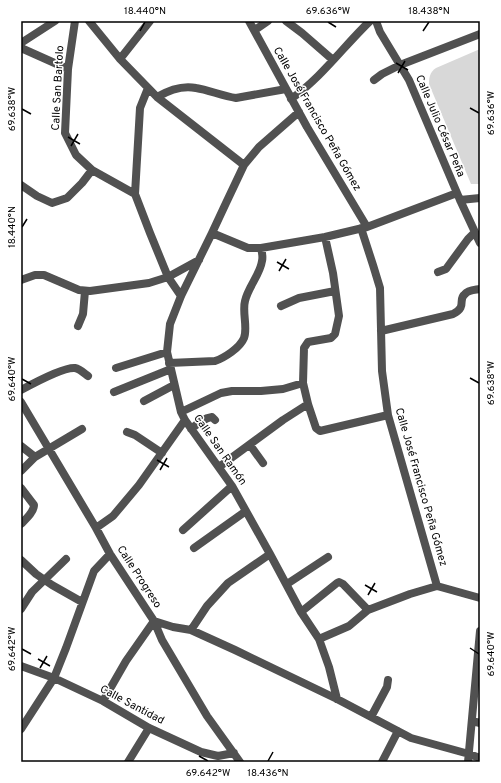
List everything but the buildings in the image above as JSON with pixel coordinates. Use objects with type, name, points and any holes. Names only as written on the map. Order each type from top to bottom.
[{"type":"street","points":[[21,43],[55,21]]},
{"type":"street","name":"Calle San Bartolo","points":[[75,21],[68,69],[65,133],[76,155],[92,170],[135,194]]},
{"type":"street","points":[[89,21],[120,59],[157,97],[244,165]]},
{"type":"street","points":[[120,59],[150,21]]},
{"type":"street","name":"Calle José Francisco Peña Gómez","points":[[249,21],[291,99],[364,227],[380,288],[382,370],[388,415],[438,586]]},
{"type":"street","points":[[254,30],[268,21]]},
{"type":"street","points":[[286,21],[333,60]]},
{"type":"street","points":[[291,99],[305,89],[370,21]]},
{"type":"street","name":"Calle Julio César Peña","points":[[376,21],[380,32],[409,80],[480,243]]},
{"type":"street","points":[[374,80],[400,65],[480,34]]},
{"type":"street","points":[[21,48],[68,69]]},
{"type":"street","points":[[157,97],[165,92],[187,87],[236,98],[286,89]]},
{"type":"street","points":[[148,88],[140,108],[135,194],[168,277],[182,296]]},
{"type":"street","name":"Calle San Ramón","points":[[299,112],[259,147],[244,165],[170,324],[167,352],[181,412],[191,429],[232,486],[301,612],[319,639],[338,699]]},
{"type":"street","points":[[21,185],[37,196],[52,203],[67,198],[92,170]]},
{"type":"street","points":[[212,233],[248,248],[261,248],[325,237],[364,227],[459,196],[480,198]]},
{"type":"street","points":[[438,272],[446,269],[475,232]]},
{"type":"street","points":[[325,237],[333,274],[339,316],[335,334],[331,338],[308,342],[304,348],[303,383],[316,428],[320,430],[388,415]]},
{"type":"street","points":[[114,392],[170,366],[215,361],[232,352],[244,338],[245,302],[247,294],[262,261],[261,248]]},
{"type":"street","points":[[21,280],[35,275],[44,275],[79,290],[85,291],[148,283],[168,277],[199,260]]},
{"type":"street","points":[[381,331],[453,314],[462,307],[463,295],[466,292],[480,289]]},
{"type":"street","points":[[78,326],[83,314],[85,291]]},
{"type":"street","points":[[281,306],[299,298],[335,291]]},
{"type":"street","points":[[116,368],[167,352]]},
{"type":"street","points":[[21,390],[66,369],[75,368],[88,376]]},
{"type":"street","points":[[181,412],[221,393],[232,391],[283,389],[303,383]]},
{"type":"street","points":[[144,401],[174,385]]},
{"type":"street","name":"Calle Progreso","points":[[21,402],[110,554],[154,621],[162,640],[208,716],[240,762]]},
{"type":"street","points":[[219,468],[283,420],[308,404]]},
{"type":"street","points":[[191,429],[199,422],[209,417],[212,417],[215,420]]},
{"type":"street","points":[[96,528],[113,516],[139,485],[185,420]]},
{"type":"street","points":[[21,470],[35,457],[82,429]]},
{"type":"street","points":[[127,432],[135,435],[162,453]]},
{"type":"street","points":[[250,445],[263,463]]},
{"type":"street","points":[[21,446],[35,457]]},
{"type":"street","points":[[183,530],[232,486]]},
{"type":"street","points":[[21,488],[34,504],[34,508],[31,513],[21,524]]},
{"type":"street","points":[[194,548],[246,511]]},
{"type":"street","points":[[21,729],[54,678],[94,571],[110,554]]},
{"type":"street","points":[[191,630],[207,606],[228,584],[270,554]]},
{"type":"street","points":[[286,584],[328,557]]},
{"type":"street","points":[[21,609],[32,592],[66,559]]},
{"type":"street","points":[[21,560],[36,574],[82,602]]},
{"type":"street","points":[[301,612],[339,582],[343,584],[368,610]]},
{"type":"street","points":[[319,639],[349,626],[368,610],[410,594],[438,586],[480,598]]},
{"type":"street","points":[[103,701],[126,661],[154,621],[173,628],[191,630],[235,650],[338,699],[411,738],[468,758],[480,758]]},
{"type":"street","points":[[468,758],[476,722],[480,631]]},
{"type":"street","name":"Calle Santidad","points":[[21,666],[54,678],[103,701],[149,728],[201,752],[218,756],[234,753]]},
{"type":"street","points":[[371,717],[387,687],[388,680]]},
{"type":"street","points":[[128,762],[149,728]]},
{"type":"street","points":[[382,762],[398,731]]},
{"type":"shaded area","points":[[480,49],[480,184],[471,184],[429,81],[431,73],[436,68]]}]
